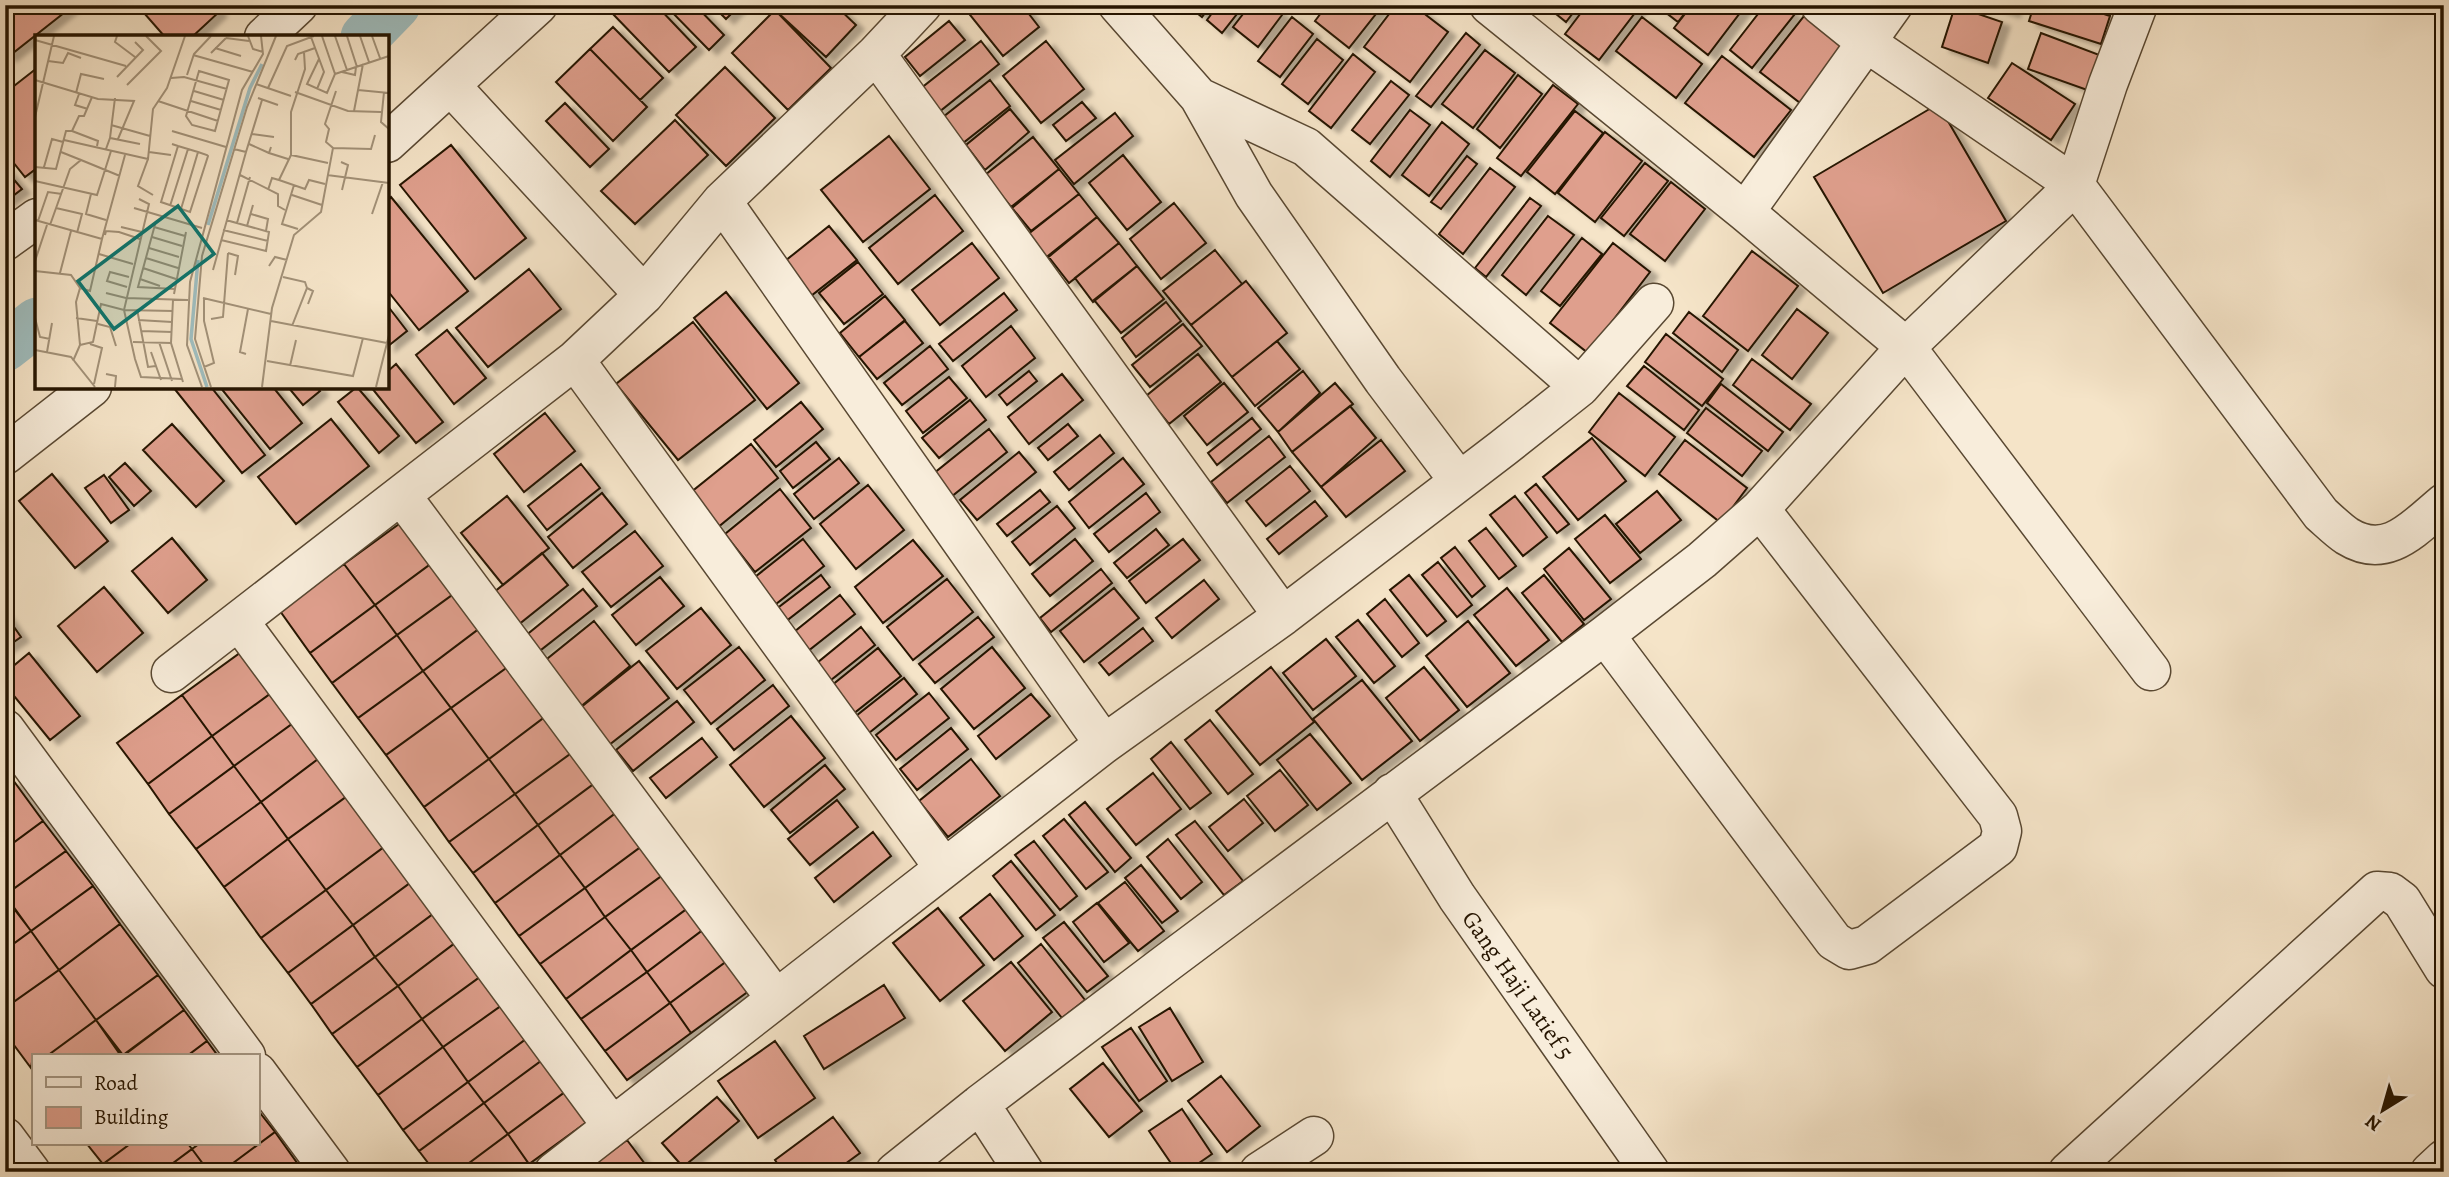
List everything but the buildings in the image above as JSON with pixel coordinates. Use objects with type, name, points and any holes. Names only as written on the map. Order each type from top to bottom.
[{"type":"street","points":[[266,35],[298,5]]},
{"type":"street","points":[[388,142],[538,5]]},
{"type":"street","points":[[171,673],[575,360],[644,295],[722,201],[876,54],[922,5]]},
{"type":"street","points":[[1118,5],[1199,97],[1254,195],[1383,380],[1459,481]]},
{"type":"street","points":[[1489,5],[1745,212],[1906,347],[2151,671]]},
{"type":"street","points":[[1820,5],[1867,43],[2075,185],[2321,514],[2346,536],[2369,546],[2400,540],[2444,503]]},
{"type":"street","points":[[1745,212],[1893,5]]},
{"type":"street","points":[[895,1172],[980,1104],[1605,635],[1702,560],[1760,509],[1906,347],[2075,185],[2108,84],[2138,5]]},
{"type":"street","points":[[876,54],[1283,616]]},
{"type":"street","points":[[452,86],[644,295]]},
{"type":"street","points":[[1199,97],[1306,147],[1580,387]]},
{"type":"street","points":[[722,201],[1104,744]]},
{"type":"street","points":[[5,241],[35,219]]},
{"type":"street","points":[[554,1172],[1104,744],[1283,616],[1580,387],[1654,303]]},
{"type":"street","points":[[575,360],[944,868]]},
{"type":"street","points":[[5,454],[91,388]]},
{"type":"street","points":[[401,495],[776,999]]},
{"type":"street","points":[[1605,635],[1834,941],[1849,950],[1867,945],[1997,847],[2002,831],[1998,816],[1760,509]]},
{"type":"street","points":[[239,621],[612,1126]]},
{"type":"street","points":[[5,729],[245,1054]]},
{"type":"street","name":"Gang Haji Latief 5","points":[[1392,793],[1457,897],[1650,1172]]},
{"type":"street","points":[[2068,1172],[2377,891],[2390,892],[2402,901],[2444,968]]},
{"type":"street","points":[[259,1075],[331,1172]]},
{"type":"street","points":[[980,1104],[1024,1172]]},
{"type":"street","points":[[1259,1172],[1314,1136]]},
{"type":"street","points":[[5,1137],[31,1172]]},
{"type":"street","points":[[2430,1172],[2444,1159]]},
{"type":"waterway","points":[[367,35],[396,5]]},
{"type":"waterway","points":[[5,347],[35,324]]}]
